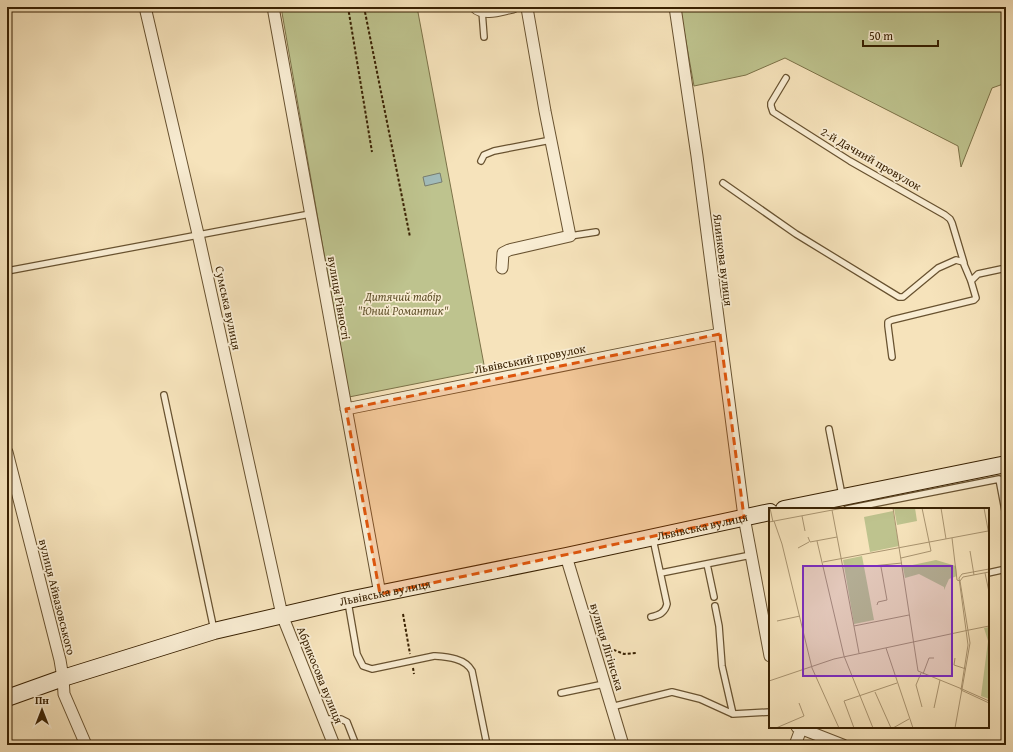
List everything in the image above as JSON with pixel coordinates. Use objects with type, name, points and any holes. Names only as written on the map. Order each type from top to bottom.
[{"type":"main road","points":[[793,508],[845,503],[1006,464]]},
{"type":"main road","name":"Львівська вулиця","points":[[7,698],[63,678],[214,630],[348,600],[566,556],[769,512]]},
{"type":"street","name":"Сумська вулиця","points":[[145,7],[198,234],[282,615]]},
{"type":"street","name":"вулиця Рівності","points":[[273,7],[380,594]]},
{"type":"street","points":[[478,9],[513,7]]},
{"type":"street","points":[[502,268],[503,253],[509,250],[570,236],[550,140],[527,7]]},
{"type":"street","name":"Ялинкова вулиця","points":[[676,7],[744,517],[769,651]]},
{"type":"street","name":"Львівський провулок","points":[[346,409],[720,334]]},
{"type":"street","name":"вулиця Айвазовського","points":[[7,452],[60,660],[64,694],[86,745]]},
{"type":"street","name":"вулиця Лігінська","points":[[566,556],[623,745]]},
{"type":"street","name":"Абрикосова вулиця","points":[[282,615],[334,745]]},
{"type":"street","points":[[795,745],[799,728],[820,731],[843,745]]},
{"type":"lane","points":[[478,9],[484,37]]},
{"type":"lane","name":"2-й Дачний провулок","points":[[786,78],[771,103],[773,112],[850,161],[945,215],[950,219],[952,224],[976,298],[974,300],[888,322],[892,356]]},
{"type":"lane","points":[[481,161],[484,154],[494,150],[550,140]]},
{"type":"lane","points":[[723,183],[796,234],[899,297],[903,297],[938,268],[956,260],[960,260],[965,266]]},
{"type":"lane","points":[[7,271],[310,214]]},
{"type":"lane","points":[[570,236],[596,232]]},
{"type":"lane","points":[[971,281],[978,274],[1006,268]]},
{"type":"lane","points":[[164,395],[214,630]]},
{"type":"lane","points":[[829,429],[845,503],[999,480],[1006,516]]},
{"type":"lane","points":[[651,617],[662,613],[666,609],[667,604],[653,537]]},
{"type":"lane","points":[[661,573],[751,555]]},
{"type":"lane","points":[[707,564],[714,597]]},
{"type":"lane","points":[[989,573],[1006,569]]},
{"type":"lane","points":[[348,600],[357,654],[363,666],[372,669],[434,656],[461,661],[470,667],[487,745]]},
{"type":"lane","points":[[715,606],[720,626],[722,666],[733,714]]},
{"type":"lane","points":[[561,693],[604,684]]},
{"type":"lane","points":[[611,707],[672,692],[700,699],[733,714],[769,712]]},
{"type":"lane","points":[[324,719],[342,719],[347,722],[356,745]]},
{"type":"path","points":[[348,7],[372,152]]},
{"type":"path","points":[[364,7],[410,237]]},
{"type":"path","points":[[403,614],[414,674]]},
{"type":"path","points":[[595,652],[609,648],[624,654],[636,653]]},
{"type":"highlighted area","points":[[720,334],[744,517],[380,594],[346,409]]},
{"type":"green space","name":"Дитячий табір \"Юний Романтик\"","points":[[281,7],[417,7],[485,370],[349,397]]},
{"type":"green space","points":[[1006,7],[1006,83],[992,88],[961,167],[958,146],[785,58],[746,75],[694,86],[680,8]]},
{"type":"water","points":[[440,173],[442,182],[425,186],[423,177]]}]
